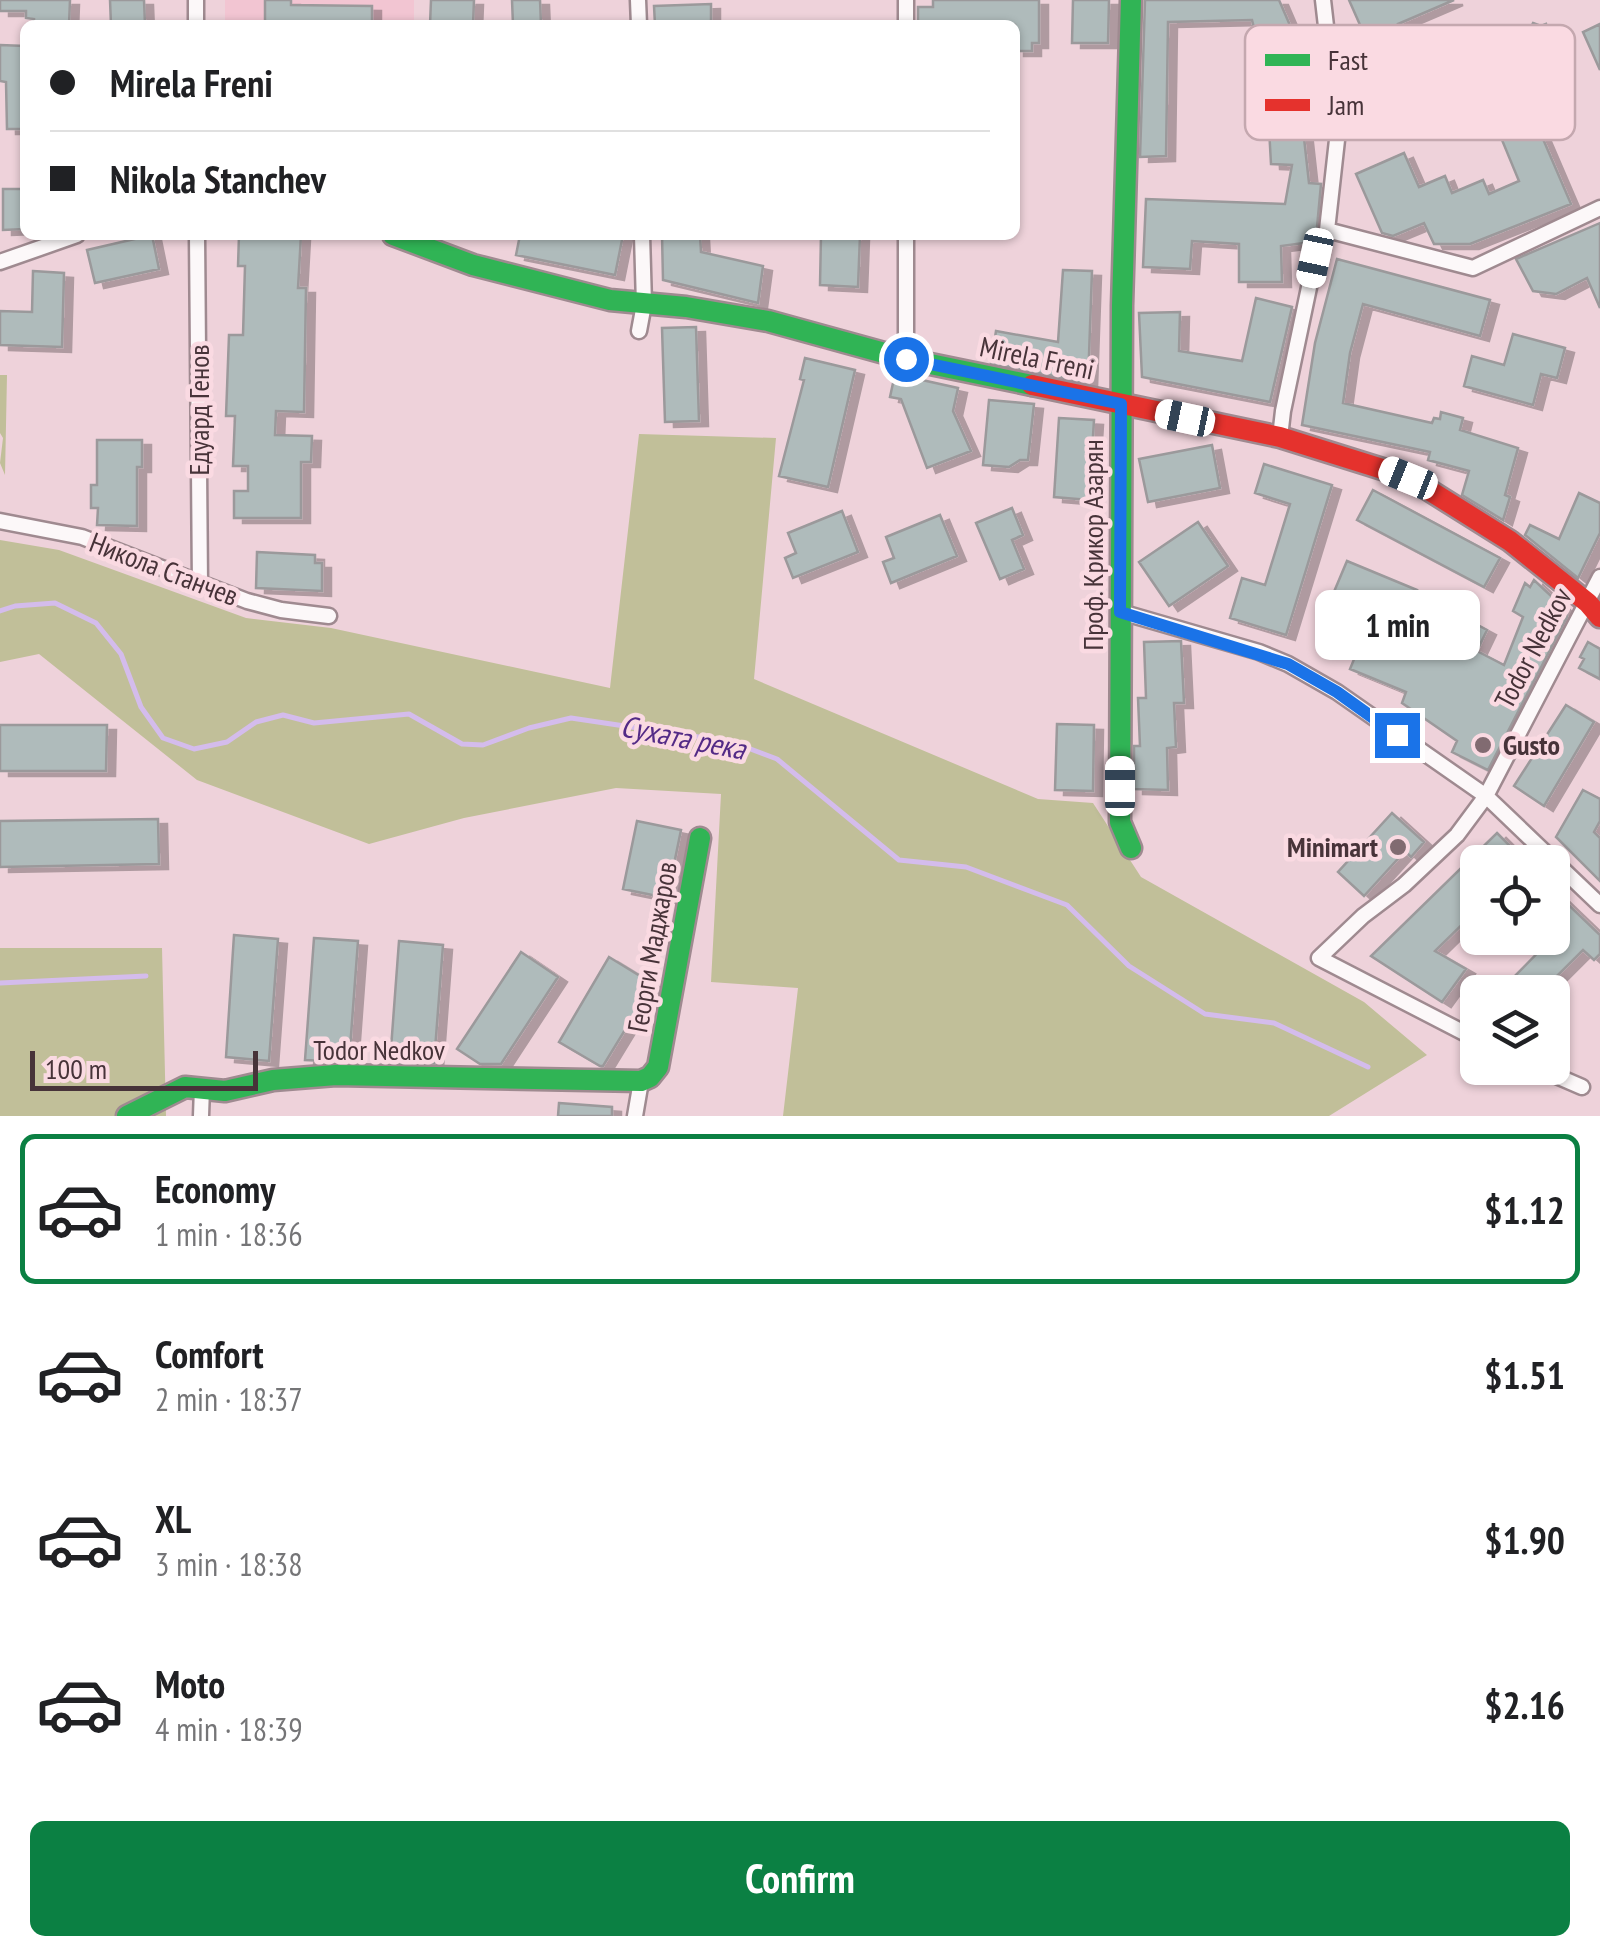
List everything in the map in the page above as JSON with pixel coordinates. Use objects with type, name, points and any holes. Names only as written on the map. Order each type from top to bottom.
[{"type":"street","name":"Проф. Крикор Азарян","points":[[1131,0],[1120,612],[1120,822],[1131,848]]},
{"type":"street","points":[[1322,0],[1325,25]]},
{"type":"street","points":[[1337,140],[1327,230],[1315,258],[1280,438],[1380,466],[1408,478],[1510,541],[1594,610]]},
{"type":"street","points":[[1327,230],[1474,268],[1600,208]]},
{"type":"street","points":[[0,262],[63,240]]},
{"type":"street","name":"Едуард Генов","points":[[197,240],[200,585]]},
{"type":"street","name":"Mirela Freni","points":[[406,240],[472,265],[610,300],[686,307],[768,321],[906,359],[1280,438]]},
{"type":"street","points":[[639,331],[644,304],[642,240]]},
{"type":"street","points":[[906,240],[906,359]]},
{"type":"street","name":"Никола Станчев","points":[[0,521],[82,538],[200,585],[281,610],[329,616]]},
{"type":"street","name":"Todor Nedkov","points":[[1460,1031],[1318,958],[1456,835],[1486,796],[1594,610],[1600,578]]},
{"type":"street","points":[[1120,612],[1259,652],[1337,692],[1486,796],[1600,904]]},
{"type":"street","name":"Георги Маджаров","points":[[641,1082],[658,1066],[700,838]]},
{"type":"street","name":"Todor Nedkov","points":[[127,1116],[175,1089],[225,1090],[273,1080],[336,1075],[641,1082]]},
{"type":"street","points":[[635,1116],[641,1082]]},
{"type":"street","points":[[1570,1083],[1582,1088]]},
{"type":"street","points":[[201,1116],[202,1088]]},
{"type":"shaded area","points":[[225,0],[414,0],[414,20],[225,20]]},
{"type":"shaded area","points":[[0,375],[7,375],[5,475],[0,463]]},
{"type":"shaded area","points":[[639,434],[776,438],[754,679],[1038,799],[1093,803],[1141,877],[1364,1002],[1427,1055],[1329,1116],[783,1116],[798,988],[711,982],[721,794],[616,788],[464,818],[369,844],[197,780],[39,654],[0,662],[0,540],[59,550],[246,618],[331,628],[610,688]]},
{"type":"shaded area","points":[[0,948],[162,948],[166,1116],[0,1116]]},
{"type":"building","points":[[0,0],[70,0],[69,20],[34,20],[26,18],[26,11],[0,11]]},
{"type":"building","points":[[110,0],[144,0],[145,20],[111,20]]},
{"type":"building","points":[[265,0],[291,0],[291,5],[372,6],[372,20],[265,20]]},
{"type":"building","points":[[431,0],[474,0],[473,20],[430,20]]},
{"type":"building","points":[[512,0],[540,0],[541,20],[513,20]]},
{"type":"building","points":[[933,0],[1039,0],[1039,43],[1032,43],[1032,51],[1020,51],[1020,20],[918,20],[918,7],[933,7]]},
{"type":"building","points":[[1073,0],[1109,0],[1108,43],[1072,43]]},
{"type":"building","points":[[1145,0],[1279,0],[1290,25],[1253,25],[1252,20],[1168,22],[1166,156],[1140,157]]},
{"type":"building","points":[[1349,0],[1454,0],[1398,25],[1360,25]]},
{"type":"building","points":[[711,4],[711,20],[655,20],[654,6]]},
{"type":"building","points":[[1600,24],[1600,70],[1583,32]]},
{"type":"building","points":[[0,45],[20,46],[20,129],[7,129],[6,82],[0,81]]},
{"type":"building","points":[[1270,140],[1304,140],[1309,183],[1321,184],[1317,227],[1311,242],[1281,246],[1282,282],[1239,282],[1239,244],[1192,241],[1190,269],[1143,267],[1146,199],[1285,204],[1292,165],[1271,164]]},
{"type":"building","points":[[1502,140],[1543,140],[1571,204],[1470,244],[1434,244],[1424,223],[1393,236],[1382,233],[1356,174],[1404,153],[1419,187],[1445,176],[1452,193],[1483,180],[1489,194],[1519,181]]},
{"type":"building","points":[[3,189],[20,189],[20,229],[3,230]]},
{"type":"building","points":[[1600,223],[1600,308],[1587,278],[1556,294],[1533,291],[1516,259]]},
{"type":"building","points":[[130,240],[153,240],[159,269],[95,283],[87,250]]},
{"type":"building","points":[[239,240],[301,240],[298,288],[306,288],[304,412],[276,411],[275,435],[312,436],[311,462],[301,462],[301,518],[234,518],[234,491],[248,491],[248,466],[233,466],[235,416],[226,416],[229,335],[243,335],[245,266],[238,266]]},
{"type":"building","points":[[519,240],[622,240],[615,275],[516,255]]},
{"type":"building","points":[[662,240],[700,240],[701,252],[763,266],[758,303],[663,280]]},
{"type":"building","points":[[821,240],[860,240],[858,287],[820,285]]},
{"type":"building","points":[[1337,259],[1490,300],[1480,336],[1363,304],[1350,353],[1343,403],[1432,423],[1434,418],[1440,419],[1441,412],[1463,418],[1460,430],[1518,448],[1505,495],[1510,497],[1503,520],[1462,495],[1469,471],[1428,460],[1430,452],[1302,425],[1315,343]]},
{"type":"building","points":[[1063,270],[1092,271],[1088,383],[991,363],[996,331],[1058,342]]},
{"type":"building","points":[[33,271],[64,273],[62,347],[0,345],[0,311],[32,312]]},
{"type":"building","points":[[1256,298],[1292,307],[1270,402],[1142,377],[1139,313],[1180,312],[1179,351],[1242,361]]},
{"type":"building","points":[[696,327],[699,421],[665,422],[662,328]]},
{"type":"building","points":[[1513,334],[1565,348],[1557,378],[1541,374],[1533,405],[1464,386],[1472,356],[1504,365]]},
{"type":"building","points":[[805,358],[855,370],[828,487],[779,476],[804,380],[800,379]]},
{"type":"building","points":[[895,374],[958,388],[953,411],[971,451],[927,468],[901,399],[890,397]]},
{"type":"building","points":[[989,400],[1034,404],[1028,460],[1009,467],[983,465]]},
{"type":"building","points":[[1059,418],[1094,420],[1089,500],[1054,497]]},
{"type":"building","points":[[97,440],[142,440],[142,467],[137,467],[137,526],[97,525],[98,508],[91,508],[91,485],[97,485]]},
{"type":"building","points":[[1212,445],[1220,488],[1148,502],[1139,459]]},
{"type":"building","points":[[1264,464],[1332,485],[1286,635],[1230,618],[1242,578],[1265,585],[1290,504],[1255,493]]},
{"type":"building","points":[[1373,490],[1500,558],[1484,587],[1357,520]]},
{"type":"building","points":[[1579,493],[1600,503],[1600,533],[1578,578],[1525,535],[1530,525],[1559,539]]},
{"type":"building","points":[[1012,508],[1023,535],[1012,540],[1024,569],[1000,579],[976,523]]},
{"type":"building","points":[[842,511],[858,552],[793,578],[785,558],[796,553],[788,533]]},
{"type":"building","points":[[940,515],[957,556],[891,583],[883,562],[894,558],[886,537]]},
{"type":"building","points":[[1198,522],[1228,566],[1169,606],[1139,562]]},
{"type":"building","points":[[257,552],[315,555],[315,563],[322,563],[322,591],[256,588]]},
{"type":"building","points":[[1347,561],[1417,590],[1404,623],[1430,634],[1442,606],[1487,630],[1477,651],[1504,665],[1523,617],[1513,611],[1525,583],[1530,587],[1534,580],[1565,609],[1567,617],[1488,770],[1452,752],[1457,741],[1402,703],[1406,692],[1350,669],[1369,623],[1328,606]]},
{"type":"building","points":[[1181,641],[1184,703],[1174,703],[1176,747],[1167,748],[1168,790],[1134,789],[1134,746],[1140,746],[1138,698],[1146,698],[1144,642]]},
{"type":"building","points":[[1588,642],[1600,649],[1600,679],[1579,668]]},
{"type":"building","points":[[1566,705],[1594,722],[1544,806],[1514,786]]},
{"type":"building","points":[[1057,724],[1094,725],[1093,791],[1055,790]]},
{"type":"building","points":[[0,725],[107,725],[106,771],[0,771]]},
{"type":"building","points":[[1583,790],[1600,799],[1600,821],[1594,832],[1600,838],[1600,881],[1570,851],[1570,845],[1556,837]]},
{"type":"building","points":[[1392,813],[1424,842],[1411,857],[1405,851],[1364,896],[1338,872]]},
{"type":"building","points":[[158,819],[159,864],[0,867],[0,821]]},
{"type":"building","points":[[637,821],[681,830],[667,898],[623,889]]},
{"type":"building","points":[[1497,833],[1509,845],[1485,845]]},
{"type":"building","points":[[1460,869],[1460,927],[1435,951],[1466,969],[1442,1002],[1371,956]]},
{"type":"building","points":[[1570,906],[1600,935],[1600,954],[1594,960],[1583,950],[1558,975],[1516,975],[1535,955],[1570,955]]},
{"type":"building","points":[[234,935],[278,939],[269,1061],[226,1057]]},
{"type":"building","points":[[314,938],[358,941],[349,1062],[305,1060]]},
{"type":"building","points":[[399,941],[443,945],[434,1063],[390,1062]]},
{"type":"building","points":[[521,952],[558,977],[501,1064],[480,1064],[457,1049]]},
{"type":"building","points":[[609,957],[653,984],[600,1066],[559,1042]]},
{"type":"building","points":[[559,1103],[612,1107],[612,1116],[558,1116]]},
{"type":"waterway","name":"Сухата река","points":[[0,611],[55,603],[96,623],[121,654],[141,707],[163,738],[194,749],[227,742],[256,722],[283,715],[314,723],[409,714],[462,744],[483,745],[571,718],[732,742],[777,759],[899,860],[966,867],[1067,905],[1129,966],[1205,1014],[1274,1023],[1368,1067]]},
{"type":"waterway","points":[[0,983],[146,976]]},
{"type":"traffic: fast","points":[[1131,0],[1122,306],[1120,822],[1131,848]]},
{"type":"traffic: fast","points":[[406,240],[473,265],[610,300],[686,307],[768,321],[906,359],[1032,385]]},
{"type":"traffic: fast","points":[[127,1116],[185,1087],[225,1091],[273,1080],[336,1075],[641,1081],[650,1077],[658,1067],[700,838]]},
{"type":"traffic: jam","points":[[1032,385],[1280,437],[1408,477],[1510,541],[1600,617]]},
{"type":"place","name":"Gusto","points":[[1483,745]]},
{"type":"place","name":"Minimart","points":[[1398,847]]},
{"type":"route","points":[[906,359],[1121,404],[1120,612],[1288,664],[1337,692],[1397,735]]}]
